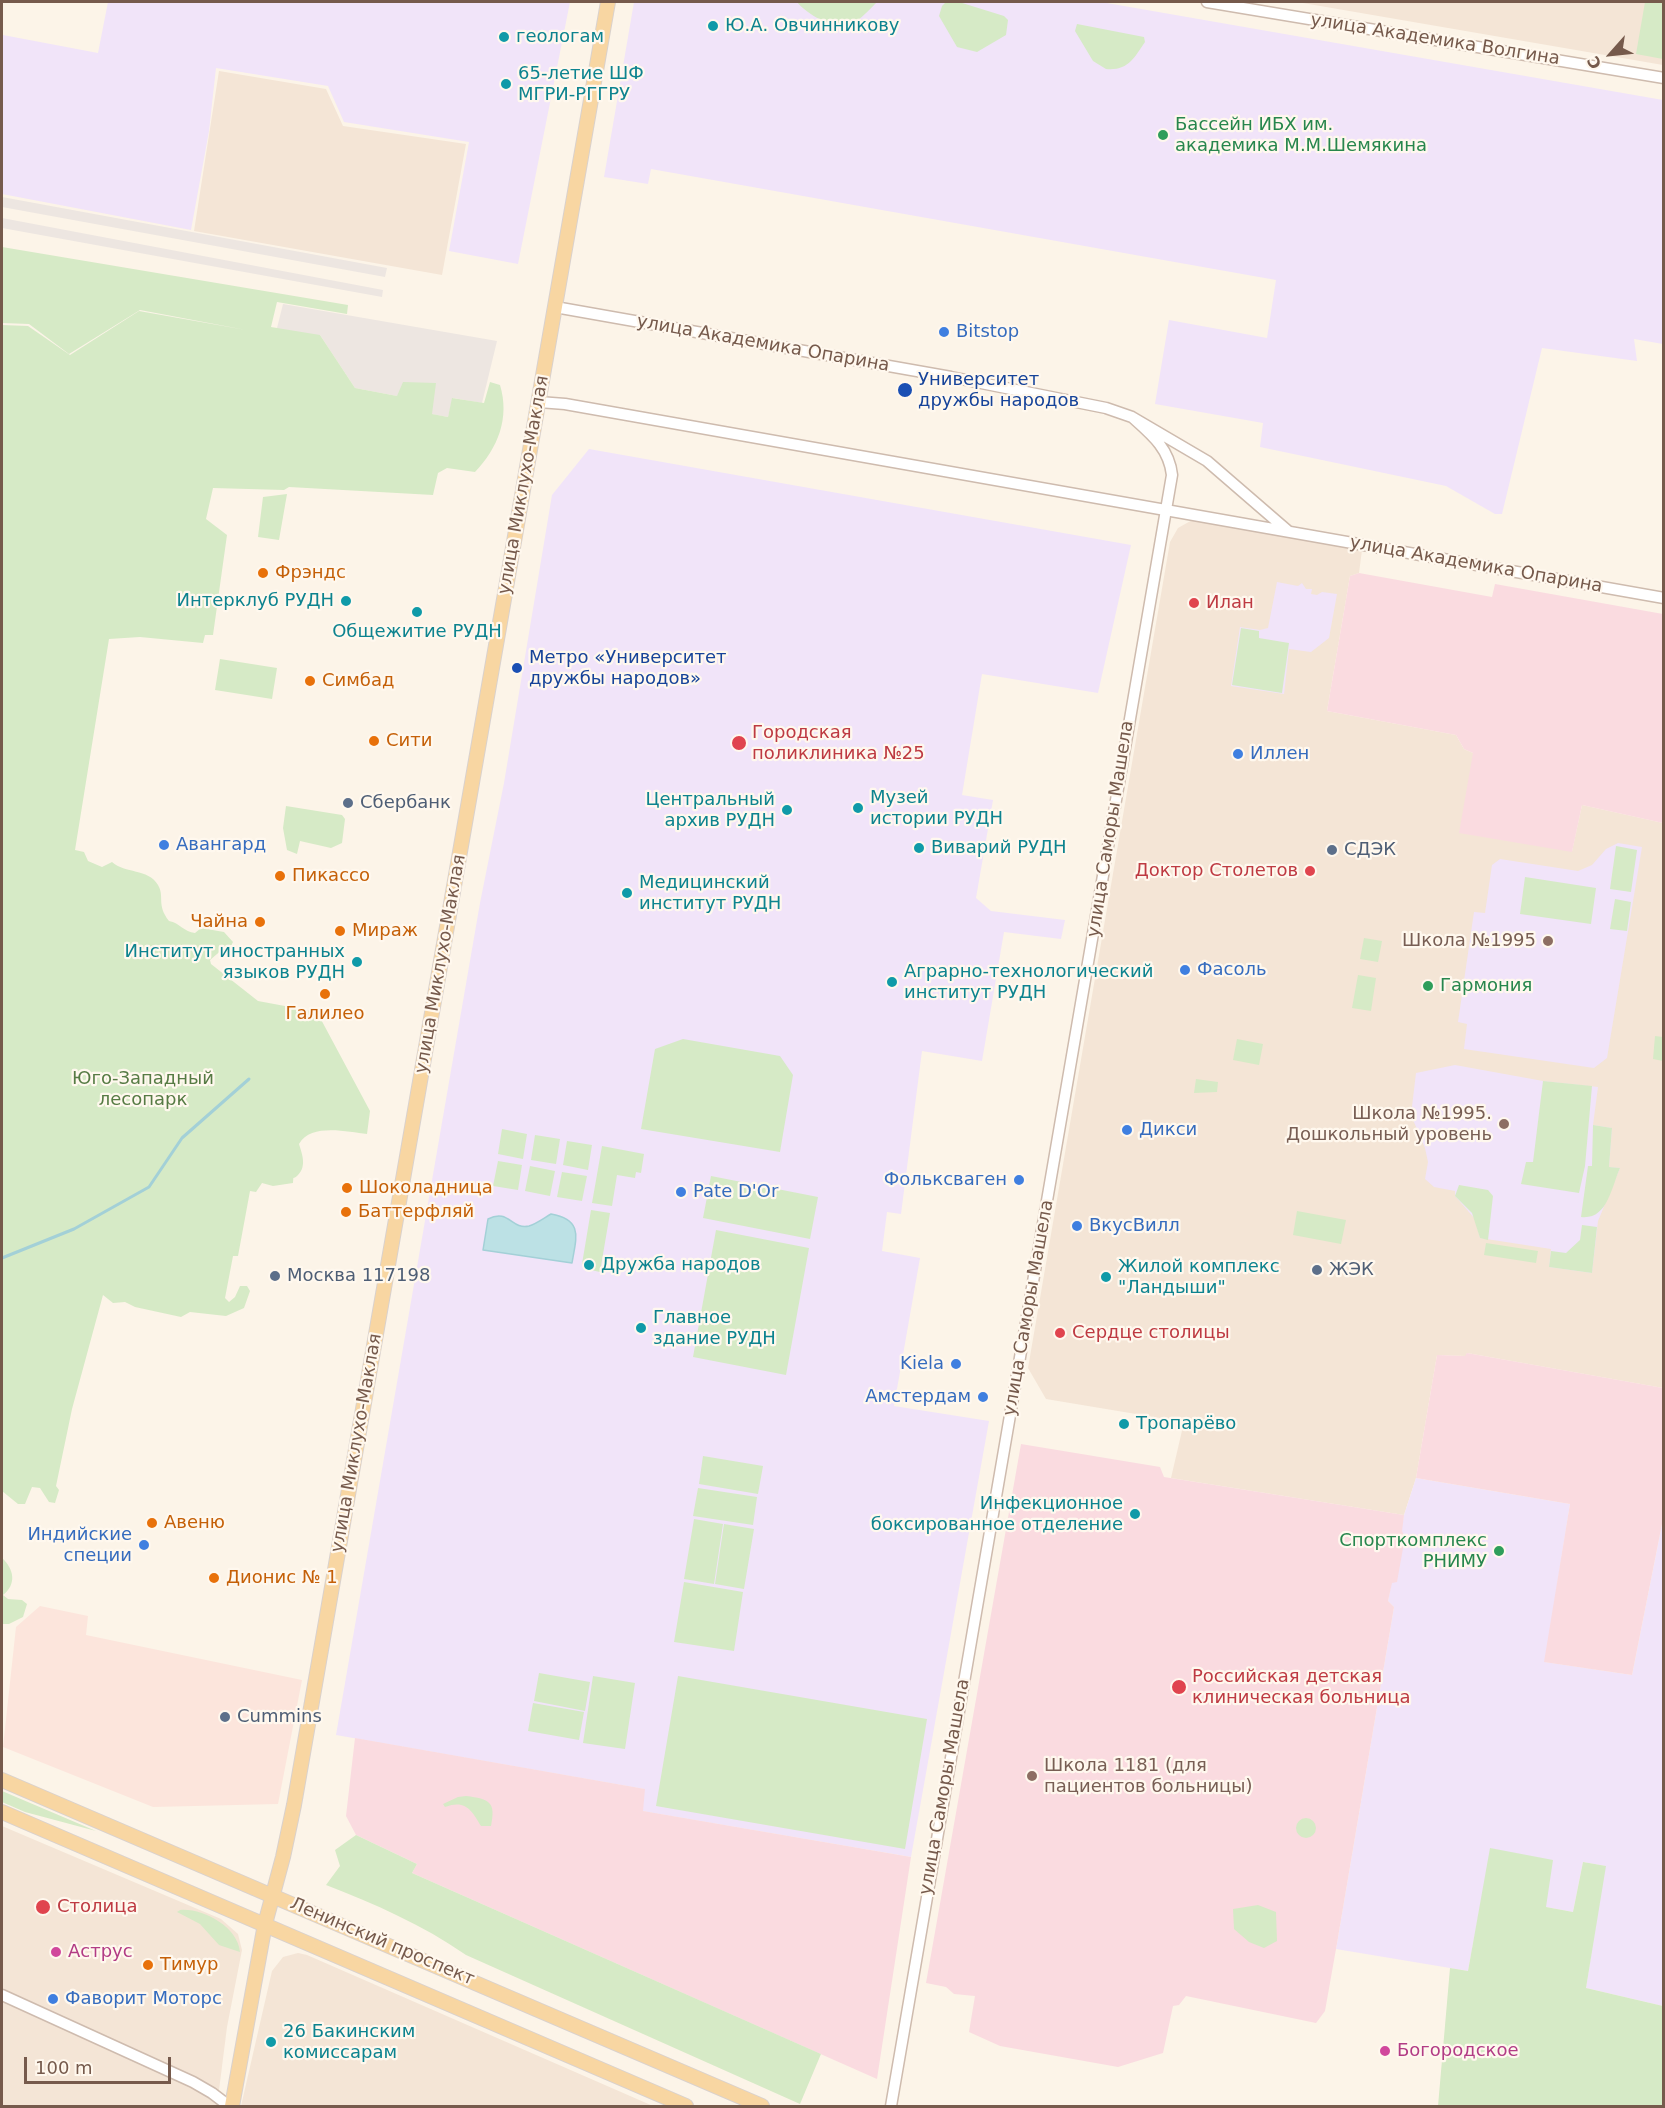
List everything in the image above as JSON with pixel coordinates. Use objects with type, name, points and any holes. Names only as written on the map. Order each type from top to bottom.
[{"type":"main road","name":"улица Миклухо-Маклая","points":[[230,2106],[265,1924],[283,1857],[297,1785],[608,2]]},
{"type":"main road","name":"Ленинский проспект","points":[[2,1780],[762,2106]]},
{"type":"main road","name":"Ленинский проспект","points":[[2,1812],[686,2106]]},
{"type":"street","name":"улица Академика Волгина","points":[[1207,2],[1664,78]]},
{"type":"street","name":"улица Академика Опарина","points":[[555,308],[951,377],[1106,408],[1132,417],[1207,460],[1288,531]]},
{"type":"street","name":"улица Академика Опарина","points":[[539,402],[565,404],[1664,598]]},
{"type":"street","name":"улица Саморы Машела","points":[[891,2106],[1006,1434],[1064,1117],[1097,906],[1172,475],[1170,460],[1155,438],[1132,417]]},
{"type":"street","points":[[2,1995],[193,2082],[212,2092],[230,2106]]},
{"type":"shaded area","points":[[108,2],[570,2],[518,264],[449,251],[469,142],[344,122],[328,86],[216,68],[209,131],[191,230],[2,194],[3,35],[98,53]]},
{"type":"shaded area","points":[[634,2],[1101,2],[1663,100],[1663,344],[1634,339],[1637,361],[1542,348],[1502,514],[1495,514],[1446,486],[1260,447],[1263,423],[1155,404],[1169,320],[1267,338],[1276,280],[651,169],[648,184],[604,177]]},
{"type":"shaded area","points":[[1297,2],[1663,2],[1663,65]]},
{"type":"shaded area","points":[[219,71],[326,89],[343,126],[466,144],[442,275],[194,231]]},
{"type":"shaded area","points":[[2,197],[387,268],[385,277],[2,207]]},
{"type":"shaded area","points":[[2,218],[383,290],[382,297],[2,228]]},
{"type":"shaded area","points":[[283,304],[497,341],[482,403],[453,398],[448,417],[431,414],[435,383],[397,396],[355,388],[320,335],[282,339],[275,336]]},
{"type":"shaded area","points":[[589,449],[1131,545],[1098,693],[982,674],[962,795],[993,800],[976,898],[991,911],[1065,920],[1061,939],[1004,932],[982,1061],[922,1051],[901,1214],[887,1212],[882,1251],[920,1258],[894,1406],[989,1421],[911,1857],[642,1811],[644,1789],[336,1735],[480,903],[504,783],[552,495]]},
{"type":"shaded area","points":[[1194,519],[1362,550],[1359,573],[1350,576],[1327,711],[1456,735],[1464,749],[1473,753],[1572,851],[1582,805],[1663,823],[1663,1388],[1467,1353],[1466,1356],[1437,1355],[1416,1478],[1404,1515],[1171,1478],[1184,1422],[1046,1399],[1028,1368],[1170,542],[1178,528]]},
{"type":"shaded area","points":[[1359,573],[1492,597],[1495,584],[1663,614],[1663,823],[1582,805],[1572,852],[1459,833],[1473,753],[1464,749],[1456,735],[1327,711],[1350,576]]},
{"type":"shaded area","points":[[1277,582],[1298,586],[1302,583],[1306,589],[1312,589],[1311,594],[1317,595],[1322,592],[1337,594],[1329,638],[1311,652],[1289,649],[1284,694],[1231,686],[1240,627],[1260,630],[1268,628]]},
{"type":"shaded area","name":"Школа №1995","points":[[1618,843],[1642,847],[1607,1058],[1594,1068],[1464,1049],[1467,1024],[1458,1022],[1474,912],[1485,913],[1492,865],[1500,859],[1578,871],[1592,865],[1606,849]]},
{"type":"shaded area","points":[[1455,1065],[1543,1081],[1598,1087],[1593,1125],[1612,1128],[1609,1167],[1620,1168],[1598,1221],[1592,1273],[1549,1267],[1551,1249],[1480,1238],[1475,1219],[1455,1196],[1455,1191],[1434,1187],[1425,1179],[1428,1162],[1425,1148],[1411,1115],[1416,1073]]},
{"type":"shaded area","points":[[1467,1353],[1663,1388],[1663,1519],[1632,1675],[1544,1662],[1570,1504],[1416,1478],[1437,1355],[1465,1356]]},
{"type":"shaded area","name":"Российская детская клиническая больница","points":[[1021,1444],[1160,1467],[1164,1477],[1404,1515],[1402,1531],[1405,1537],[1397,1582],[1392,1583],[1388,1601],[1394,1607],[1336,1949],[1325,2011],[1316,2023],[1186,1996],[1179,2005],[1173,2006],[1163,2053],[1118,2067],[1000,2046],[969,2032],[975,1996],[954,1994],[946,1987],[926,1983]]},
{"type":"shaded area","points":[[1416,1478],[1570,1504],[1545,1662],[1632,1675],[1663,1519],[1663,2006],[1586,1988],[1605,1866],[1583,1862],[1573,1912],[1546,1907],[1491,1848],[1468,1971],[1336,1949],[1394,1607],[1388,1601],[1404,1515]]},
{"type":"shaded area","points":[[40,1606],[88,1616],[86,1635],[302,1680],[278,1804],[153,1807],[3,1747],[16,1627]]},
{"type":"shaded area","points":[[355,1738],[645,1789],[643,1811],[911,1857],[877,2079],[412,1873],[417,1864],[356,1835],[346,1816]]},
{"type":"shaded area","points":[[2,1826],[221,1919],[238,1934],[242,1950],[227,2027],[217,2106],[2,2106]]},
{"type":"shaded area","points":[[298,1953],[653,2106],[241,2106],[272,1971],[283,1957]]},
{"type":"green space","points":[[797,2],[877,2],[852,24],[838,26],[808,12]]},
{"type":"green space","points":[[946,2],[959,2],[1004,16],[1008,20],[1006,35],[977,52],[957,47],[939,16]]},
{"type":"green space","points":[[1645,2],[1663,2],[1663,59],[1636,54]]},
{"type":"green space","points":[[1077,24],[1144,37],[1145,42],[1125,66],[1106,69],[1093,61],[1075,31]]},
{"type":"green space","name":"Юго-Западный лесопарк","points":[[2,247],[348,305],[347,314],[277,302],[271,327],[320,335],[355,388],[397,396],[403,382],[436,383],[432,414],[448,417],[452,398],[484,403],[490,382],[500,385],[504,409],[496,443],[483,463],[475,472],[447,468],[438,473],[433,495],[289,487],[284,490],[213,488],[206,519],[227,535],[213,635],[205,635],[203,643],[140,637],[109,639],[75,850],[84,852],[88,861],[102,867],[112,862],[154,880],[160,889],[163,910],[169,921],[195,933],[201,928],[224,932],[233,942],[230,948],[224,948],[210,960],[211,964],[258,1001],[317,1012],[370,1111],[367,1134],[330,1130],[312,1133],[299,1144],[303,1164],[301,1171],[293,1178],[293,1183],[273,1186],[262,1183],[256,1192],[250,1191],[238,1256],[233,1256],[225,1298],[229,1302],[235,1297],[240,1286],[247,1286],[250,1291],[244,1308],[226,1316],[190,1312],[181,1317],[135,1307],[125,1302],[113,1303],[103,1295],[72,1409],[56,1486],[59,1490],[55,1503],[49,1502],[40,1488],[32,1487],[25,1504],[18,1504],[2,1491],[2,325],[28,326],[70,355],[139,311],[246,330],[140,310],[69,354],[29,324],[2,323]]},
{"type":"green space","points":[[287,494],[279,540],[258,537],[263,497]]},
{"type":"green space","points":[[1241,628],[1259,631],[1259,638],[1289,643],[1282,693],[1232,685]]},
{"type":"green space","points":[[220,659],[277,668],[272,699],[215,690]]},
{"type":"green space","points":[[286,806],[342,815],[345,819],[342,843],[331,848],[300,841],[297,854],[287,850],[283,828]]},
{"type":"green space","points":[[1616,846],[1637,850],[1631,892],[1610,889]]},
{"type":"green space","points":[[1525,877],[1596,888],[1591,924],[1520,914]]},
{"type":"green space","points":[[1615,899],[1631,902],[1627,931],[1610,929]]},
{"type":"green space","points":[[1364,938],[1382,941],[1378,962],[1360,959]]},
{"type":"green space","points":[[1358,975],[1376,978],[1371,1011],[1352,1008]]},
{"type":"green space","points":[[1655,1036],[1663,1037],[1663,1061],[1653,1059]]},
{"type":"green space","points":[[683,1039],[780,1056],[793,1075],[780,1152],[641,1129],[655,1049]]},
{"type":"green space","points":[[1237,1039],[1263,1044],[1259,1065],[1233,1060]]},
{"type":"green space","points":[[1196,1079],[1218,1082],[1217,1092],[1194,1093]]},
{"type":"green space","points":[[1543,1081],[1592,1086],[1585,1166],[1579,1193],[1521,1184],[1526,1162],[1533,1162]]},
{"type":"green space","points":[[1593,1125],[1612,1128],[1609,1167],[1620,1168],[1611,1194],[1602,1208],[1590,1217],[1581,1217],[1588,1166],[1592,1166]]},
{"type":"green space","points":[[502,1129],[527,1134],[523,1159],[498,1154]]},
{"type":"green space","points":[[535,1135],[560,1139],[556,1164],[531,1160]]},
{"type":"green space","points":[[567,1141],[592,1145],[588,1170],[563,1165]]},
{"type":"green space","points":[[602,1146],[644,1154],[641,1173],[636,1172],[635,1178],[617,1175],[612,1206],[592,1203]]},
{"type":"green space","points":[[498,1161],[522,1165],[518,1190],[493,1186]]},
{"type":"green space","points":[[530,1166],[555,1171],[550,1196],[525,1191]]},
{"type":"green space","points":[[562,1172],[587,1176],[582,1201],[557,1197]]},
{"type":"green space","points":[[711,1176],[818,1197],[810,1239],[703,1218]]},
{"type":"green space","points":[[1459,1185],[1488,1190],[1493,1196],[1488,1240],[1480,1238],[1472,1213],[1455,1196]]},
{"type":"green space","points":[[591,1210],[610,1213],[600,1272],[586,1269],[582,1264]]},
{"type":"green space","points":[[1297,1211],[1346,1220],[1341,1244],[1293,1235]]},
{"type":"green space","points":[[1582,1225],[1597,1227],[1592,1273],[1549,1267],[1551,1251],[1566,1253],[1580,1240]]},
{"type":"green space","points":[[716,1230],[809,1248],[786,1375],[693,1357]]},
{"type":"green space","points":[[1486,1243],[1538,1251],[1536,1263],[1484,1255]]},
{"type":"green space","points":[[703,1456],[763,1466],[758,1494],[699,1484]]},
{"type":"green space","points":[[698,1488],[757,1497],[753,1525],[693,1516]]},
{"type":"green space","points":[[694,1519],[723,1524],[714,1584],[684,1579]]},
{"type":"green space","points":[[724,1524],[754,1529],[744,1589],[715,1584]]},
{"type":"green space","points":[[2,1558],[12,1576],[10,1586],[3,1595],[8,1599],[22,1600],[27,1604],[23,1617],[9,1624],[2,1624]]},
{"type":"green space","points":[[684,1582],[743,1592],[734,1651],[674,1642]]},
{"type":"green space","points":[[539,1673],[590,1682],[585,1711],[534,1701]]},
{"type":"green space","points":[[593,1676],[635,1683],[625,1749],[583,1743]]},
{"type":"green space","points":[[678,1676],[927,1719],[905,1849],[656,1806]]},
{"type":"green space","points":[[533,1703],[584,1712],[579,1740],[528,1731]]},
{"type":"green space","points":[[2,1791],[96,1831],[25,1812],[2,1802]]},
{"type":"green space","points":[[466,1796],[486,1800],[489,1803],[493,1812],[491,1826],[481,1826],[468,1808],[458,1804],[445,1807],[443,1804]]},
{"type":"green space","points":[[1306,1818],[1313,1821],[1316,1828],[1313,1835],[1306,1838],[1299,1835],[1296,1828],[1299,1821]]},
{"type":"green space","points":[[356,1835],[417,1864],[412,1873],[821,2054],[800,2104],[466,1955],[398,1916],[326,1885],[340,1866],[335,1850]]},
{"type":"green space","points":[[1490,1848],[1553,1860],[1546,1907],[1573,1912],[1583,1862],[1606,1866],[1586,1988],[1663,2006],[1663,2106],[1438,2106],[1450,1968],[1468,1971]]},
{"type":"green space","points":[[1258,1905],[1276,1912],[1277,1941],[1264,1948],[1249,1942],[1234,1929],[1233,1909]]},
{"type":"green space","points":[[180,1910],[199,1912],[218,1921],[233,1935],[240,1952],[219,1945],[200,1924],[177,1912]]},
{"type":"water","points":[[551,1214],[562,1217],[573,1226],[576,1238],[572,1263],[483,1250],[488,1219],[501,1216],[518,1225],[529,1226]]},
{"type":"waterway","points":[[2,1258],[74,1229],[149,1187],[182,1138],[249,1079]]},
{"type":"place","name":"Ю.А. Овчинникову","points":[[713,26]]},
{"type":"place","name":"геологам","points":[[504,37]]},
{"type":"place","name":"65-летие ШФ МГРИ-РГГРУ","points":[[506,84]]},
{"type":"place","name":"Бассейн ИБХ им. академика М.М.Шемякина","points":[[1163,135]]},
{"type":"place","name":"Bitstop","points":[[944,332]]},
{"type":"place","name":"Университет дружбы народов","points":[[905,390]]},
{"type":"place","name":"Фрэндс","points":[[263,573]]},
{"type":"place","name":"Интерклуб РУДН","points":[[346,601]]},
{"type":"place","name":"Илан","points":[[1194,603]]},
{"type":"place","name":"Общежитие РУДН","points":[[417,612]]},
{"type":"place","name":"Метро «Университет дружбы народов»","points":[[517,668]]},
{"type":"place","name":"Симбад","points":[[310,681]]},
{"type":"place","name":"Сити","points":[[374,741]]},
{"type":"place","name":"Городская поликлиника №25","points":[[739,743]]},
{"type":"place","name":"Иллен","points":[[1238,754]]},
{"type":"place","name":"Сбербанк","points":[[348,803]]},
{"type":"place","name":"Музей истории РУДН","points":[[858,808]]},
{"type":"place","name":"Центральный архив РУДН","points":[[787,810]]},
{"type":"place","name":"Авангард","points":[[164,845]]},
{"type":"place","name":"Виварий РУДН","points":[[919,848]]},
{"type":"place","name":"СДЭК","points":[[1332,850]]},
{"type":"place","name":"Доктор Столетов","points":[[1310,871]]},
{"type":"place","name":"Пикассо","points":[[280,876]]},
{"type":"place","name":"Медицинский институт РУДН","points":[[627,893]]},
{"type":"place","name":"Чайна","points":[[260,922]]},
{"type":"place","name":"Мираж","points":[[340,931]]},
{"type":"place","name":"Школа №1995","points":[[1548,941]]},
{"type":"place","name":"Институт иностранных языков РУДН","points":[[357,962]]},
{"type":"place","name":"Фасоль","points":[[1185,970]]},
{"type":"place","name":"Аграрно-технологический институт РУДН","points":[[892,982]]},
{"type":"place","name":"Гармония","points":[[1428,986]]},
{"type":"place","name":"Галилео","points":[[325,994]]},
{"type":"place","name":"Школа №1995. Дошкольный уровень","points":[[1504,1124]]},
{"type":"place","name":"Дикси","points":[[1127,1130]]},
{"type":"place","name":"Фольксваген","points":[[1019,1180]]},
{"type":"place","name":"Шоколадница","points":[[347,1188]]},
{"type":"place","name":"Pate D'Or","points":[[681,1192]]},
{"type":"place","name":"Баттерфляй","points":[[346,1212]]},
{"type":"place","name":"ВкусВилл","points":[[1077,1226]]},
{"type":"place","name":"Дружба народов","points":[[589,1265]]},
{"type":"place","name":"ЖЭК","points":[[1317,1270]]},
{"type":"place","name":"Москва 117198","points":[[275,1276]]},
{"type":"place","name":"Жилой комплекс \"Ландыши\"","points":[[1106,1277]]},
{"type":"place","name":"Главное здание РУДН","points":[[641,1328]]},
{"type":"place","name":"Сердце столицы","points":[[1060,1333]]},
{"type":"place","name":"Kiela","points":[[956,1364]]},
{"type":"place","name":"Амстердам","points":[[983,1397]]},
{"type":"place","name":"Тропарёво","points":[[1124,1424]]},
{"type":"place","name":"Инфекционное боксированное отделение","points":[[1135,1514]]},
{"type":"place","name":"Авеню","points":[[152,1523]]},
{"type":"place","name":"Индийские специи","points":[[144,1545]]},
{"type":"place","name":"Спорткомплекс РНИМУ","points":[[1499,1551]]},
{"type":"place","name":"Дионис № 1","points":[[214,1578]]},
{"type":"place","name":"Российская детская клиническая больница","points":[[1179,1687]]},
{"type":"place","name":"Cummins","points":[[225,1717]]},
{"type":"place","name":"Школа 1181 (для пациентов больницы)","points":[[1032,1776]]},
{"type":"place","name":"Столица","points":[[43,1907]]},
{"type":"place","name":"Аструс","points":[[56,1952]]},
{"type":"place","name":"Тимур","points":[[148,1965]]},
{"type":"place","name":"Фаворит Моторс","points":[[53,1999]]},
{"type":"place","name":"26 Бакинским комиссарам","points":[[271,2042]]},
{"type":"place","name":"Богородское","points":[[1385,2051]]}]
